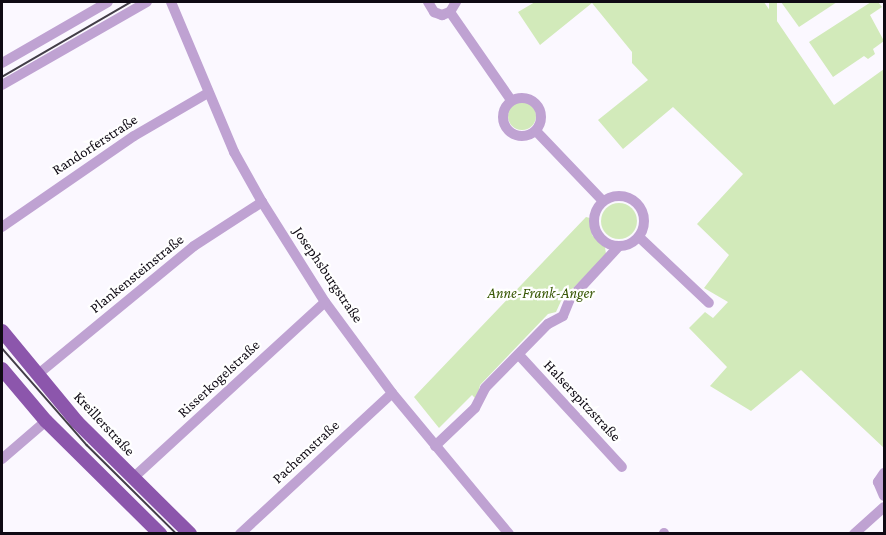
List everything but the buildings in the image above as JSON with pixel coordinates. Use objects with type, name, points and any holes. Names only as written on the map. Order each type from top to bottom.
[{"type":"main road","name":"Kreillerstraße","points":[[2,331],[37,375],[133,478],[190,534]]},
{"type":"main road","points":[[2,369],[46,422],[159,533]]},
{"type":"street","points":[[2,63],[108,2]]},
{"type":"street","points":[[2,85],[147,2]]},
{"type":"street","name":"Josephsburgstraße","points":[[171,2],[208,93],[262,202],[325,302],[392,393],[509,534]]},
{"type":"street","points":[[428,2],[438,14],[453,7],[511,100]]},
{"type":"street","name":"Randorferstraße","points":[[2,227],[125,142],[208,93]]},
{"type":"street","points":[[523,97],[535,102],[541,119],[536,131],[524,136],[507,129],[502,117],[511,100],[523,97]]},
{"type":"street","points":[[536,131],[603,201]]},
{"type":"street","points":[[435,447],[476,408],[485,388],[548,324],[563,316],[570,299],[619,246],[639,237],[644,223],[638,204],[618,195],[603,201],[597,208],[594,226],[603,240],[619,246]]},
{"type":"street","name":"Plankensteinstraße","points":[[37,375],[194,246],[262,202]]},
{"type":"street","points":[[639,237],[709,303]]},
{"type":"street","name":"Risserkogelstraße","points":[[133,478],[325,302]]},
{"type":"street","name":"Halserspitzstraße","points":[[519,355],[622,467]]},
{"type":"street","name":"Pachemstraße","points":[[240,534],[392,393]]},
{"type":"street","points":[[2,459],[46,422]]},
{"type":"street","points":[[885,473],[878,482],[885,496]]},
{"type":"street","points":[[854,534],[885,507]]},
{"type":"green space","points":[[535,2],[764,2],[834,105],[884,69],[884,448],[801,370],[751,411],[710,386],[727,367],[689,328],[705,312],[713,318],[728,302],[704,288],[729,255],[697,224],[743,174],[673,107],[623,149],[598,120],[648,80],[632,63],[632,52],[592,3],[540,45],[518,12]]},
{"type":"green space","points":[[769,2],[777,2],[777,105],[769,105]]},
{"type":"green space","points":[[781,2],[837,2],[799,27]]},
{"type":"green space","points":[[871,2],[878,2],[882,7],[870,15],[884,41],[873,49],[875,54],[868,59],[864,56],[833,77],[809,42]]},
{"type":"green space","points":[[522,102],[532,106],[536,116],[532,126],[522,130],[512,126],[508,116],[512,106]]},
{"type":"green space","points":[[619,203],[632,208],[637,221],[632,234],[619,239],[606,234],[601,221],[606,208]]},
{"type":"green space","name":"Anne-Frank-Anger","points":[[586,217],[590,218],[592,235],[605,247],[606,254],[561,301],[556,312],[548,314],[480,385],[477,400],[472,395],[439,428],[414,397]]},
{"type":"tram line","points":[[2,77],[131,2]]},
{"type":"tram line","points":[[2,348],[87,445],[177,534]]}]
